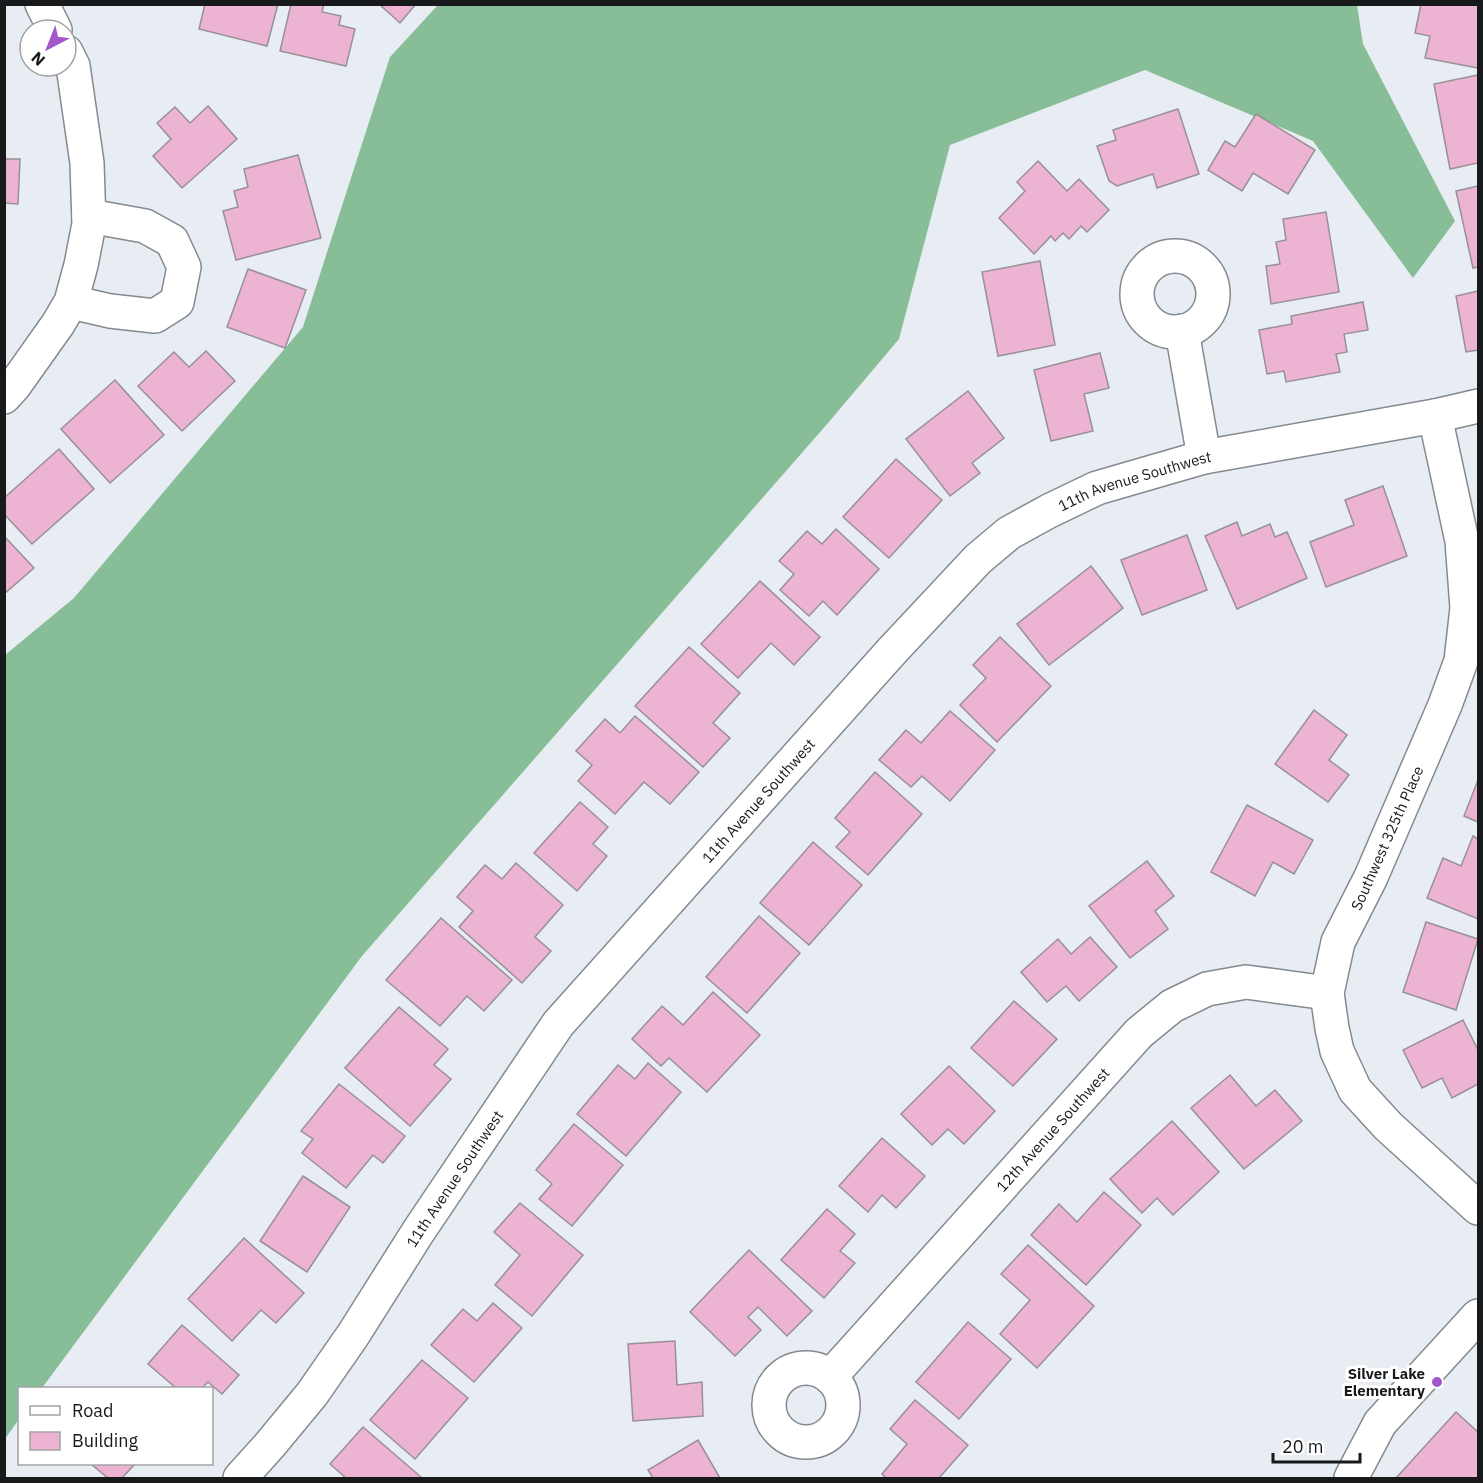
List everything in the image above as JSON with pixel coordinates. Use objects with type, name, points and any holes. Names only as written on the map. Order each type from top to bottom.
[{"type":"street","points":[[42,4],[49,18]]},
{"type":"street","points":[[4,397],[52,333],[71,302],[81,265],[89,216],[87,164],[75,78]]},
{"type":"street","points":[[71,302],[110,311],[155,316],[177,302],[184,267],[172,242],[145,226],[89,216]]},
{"type":"street","points":[[1182,331],[1204,457]]},
{"type":"street","name":"11th Avenue Southwest","points":[[240,1479],[312,1394],[558,1024],[891,652],[970,568],[1009,533],[1097,488],[1204,457],[1435,416],[1479,406]]},
{"type":"street","name":"Southwest 325th Place","points":[[1435,416],[1462,541],[1467,608],[1461,661],[1445,705],[1371,877],[1338,942],[1328,993],[1337,1051],[1355,1090],[1388,1126],[1479,1208]]},
{"type":"street","name":"12th Avenue Southwest","points":[[830,1377],[1139,1033],[1172,1006],[1207,988],[1246,982],[1328,993]]},
{"type":"street","points":[[1351,1479],[1380,1423],[1479,1316]]},
{"type":"green space","points":[[438,5],[1357,5],[1363,44],[1455,221],[1413,278],[1313,141],[1145,70],[950,145],[899,339],[362,956],[43,1387],[18,1387],[18,1420],[5,1439],[5,655],[74,598],[303,327],[390,57]]},
{"type":"building","points":[[205,4],[278,4],[267,46],[199,29]]},
{"type":"building","points":[[291,4],[324,4],[322,12],[341,16],[339,25],[355,29],[346,66],[280,51]]},
{"type":"building","points":[[379,4],[416,4],[400,23]]},
{"type":"building","points":[[1421,4],[1478,4],[1478,68],[1425,58],[1430,36],[1415,33]]},
{"type":"building","points":[[1478,75],[1478,163],[1450,169],[1434,84]]},
{"type":"building","points":[[208,106],[237,139],[182,188],[153,156],[171,139],[157,123],[175,107],[190,123]]},
{"type":"building","points":[[1178,109],[1199,174],[1157,188],[1153,174],[1117,186],[1109,181],[1097,146],[1116,140],[1113,130]]},
{"type":"building","points":[[1256,114],[1315,150],[1288,194],[1253,173],[1242,191],[1208,170],[1225,141],[1235,147]]},
{"type":"building","points":[[298,155],[321,238],[236,260],[223,211],[238,207],[234,191],[248,187],[244,169]]},
{"type":"building","points":[[4,159],[20,159],[18,204],[4,203]]},
{"type":"building","points":[[1038,161],[1067,191],[1079,179],[1109,210],[1087,232],[1081,226],[1069,239],[1063,233],[1055,241],[1051,236],[1034,254],[999,218],[1025,191],[1017,182]]},
{"type":"building","points":[[1478,186],[1478,267],[1473,268],[1456,191]]},
{"type":"building","points":[[1326,212],[1339,292],[1271,304],[1266,266],[1280,264],[1276,242],[1286,240],[1283,219]]},
{"type":"building","points":[[1040,261],[1055,345],[998,356],[982,272]]},
{"type":"building","points":[[248,269],[306,290],[285,348],[227,327]]},
{"type":"building","points":[[1478,291],[1478,350],[1466,352],[1456,296]]},
{"type":"building","points":[[1363,302],[1368,330],[1344,334],[1347,352],[1336,354],[1340,372],[1286,382],[1284,371],[1267,374],[1259,330],[1292,324],[1291,316]]},
{"type":"building","points":[[206,351],[235,381],[182,431],[138,386],[174,352],[189,367]]},
{"type":"building","points":[[1100,353],[1109,388],[1084,394],[1093,431],[1051,441],[1034,370]]},
{"type":"building","points":[[115,380],[164,435],[110,483],[61,429]]},
{"type":"building","points":[[968,391],[1004,438],[972,463],[980,473],[950,496],[906,439]]},
{"type":"building","points":[[59,449],[94,489],[32,544],[4,514],[4,498]]},
{"type":"building","points":[[896,459],[942,500],[889,558],[843,517]]},
{"type":"building","points":[[1383,486],[1407,556],[1326,587],[1310,542],[1354,525],[1345,500]]},
{"type":"building","points":[[1237,522],[1242,536],[1270,524],[1275,537],[1287,532],[1307,578],[1237,609],[1205,536]]},
{"type":"building","points":[[836,529],[879,569],[837,615],[823,601],[809,616],[780,590],[794,574],[779,561],[807,531],[822,544]]},
{"type":"building","points":[[1187,535],[1207,590],[1142,615],[1121,560]]},
{"type":"building","points":[[4,536],[34,568],[4,594]]},
{"type":"building","points":[[1091,566],[1123,608],[1049,665],[1017,624]]},
{"type":"building","points":[[760,581],[820,637],[794,665],[771,643],[738,678],[701,644]]},
{"type":"building","points":[[1000,637],[1051,686],[997,742],[960,705],[986,678],[973,665]]},
{"type":"building","points":[[689,647],[740,693],[713,723],[730,738],[703,767],[635,706]]},
{"type":"building","points":[[1314,710],[1347,735],[1329,760],[1349,775],[1328,802],[1275,764]]},
{"type":"building","points":[[950,711],[995,750],[950,801],[922,776],[911,787],[879,760],[906,730],[921,743]]},
{"type":"building","points":[[635,716],[699,772],[670,804],[644,782],[615,814],[578,781],[592,765],[576,751],[605,719],[620,733]]},
{"type":"building","points":[[875,772],[922,814],[868,875],[836,847],[850,832],[835,818]]},
{"type":"building","points":[[1478,780],[1478,822],[1464,816]]},
{"type":"building","points":[[580,802],[608,827],[593,844],[607,856],[577,891],[534,853]]},
{"type":"building","points":[[1247,805],[1313,840],[1294,874],[1273,862],[1255,896],[1211,872]]},
{"type":"building","points":[[1473,836],[1478,839],[1478,919],[1427,898],[1443,858],[1461,866]]},
{"type":"building","points":[[813,842],[862,885],[809,945],[760,903]]},
{"type":"building","points":[[1147,861],[1174,896],[1155,911],[1168,929],[1130,958],[1089,906]]},
{"type":"building","points":[[516,863],[563,905],[535,937],[551,951],[522,983],[459,927],[473,911],[457,897],[485,865],[502,879]]},
{"type":"building","points":[[759,916],[800,953],[747,1013],[706,977]]},
{"type":"building","points":[[441,918],[512,980],[484,1011],[467,996],[440,1026],[386,980]]},
{"type":"building","points":[[1426,922],[1478,939],[1456,1010],[1403,992]]},
{"type":"building","points":[[1090,937],[1117,967],[1079,1001],[1066,986],[1047,1002],[1021,972],[1058,939],[1071,954]]},
{"type":"building","points":[[713,992],[760,1035],[707,1092],[669,1058],[661,1066],[632,1039],[662,1006],[683,1025]]},
{"type":"building","points":[[1014,1001],[1057,1039],[1013,1086],[971,1048]]},
{"type":"building","points":[[399,1007],[448,1049],[434,1065],[451,1079],[410,1126],[345,1068]]},
{"type":"building","points":[[1463,1020],[1478,1050],[1478,1084],[1452,1098],[1442,1078],[1422,1088],[1403,1050]]},
{"type":"building","points":[[648,1063],[681,1092],[626,1156],[577,1114],[618,1065],[635,1079]]},
{"type":"building","points":[[949,1066],[995,1111],[964,1144],[948,1129],[932,1145],[901,1114]]},
{"type":"building","points":[[1230,1075],[1256,1106],[1275,1090],[1302,1121],[1244,1169],[1191,1108]]},
{"type":"building","points":[[339,1084],[405,1136],[383,1163],[373,1155],[346,1188],[302,1153],[313,1139],[301,1131]]},
{"type":"building","points":[[1172,1121],[1219,1172],[1173,1215],[1157,1198],[1142,1213],[1110,1179]]},
{"type":"building","points":[[574,1124],[623,1165],[572,1226],[539,1199],[552,1184],[536,1170]]},
{"type":"building","points":[[882,1138],[925,1176],[896,1208],[882,1195],[868,1212],[839,1186]]},
{"type":"building","points":[[303,1176],[350,1207],[307,1272],[260,1241]]},
{"type":"building","points":[[1104,1192],[1141,1225],[1086,1285],[1031,1235],[1059,1204],[1077,1222]]},
{"type":"building","points":[[520,1203],[583,1255],[532,1316],[495,1285],[520,1255],[494,1232]]},
{"type":"building","points":[[827,1209],[855,1234],[840,1251],[855,1263],[824,1298],[781,1260]]},
{"type":"building","points":[[244,1238],[304,1293],[276,1323],[261,1310],[232,1341],[188,1299]]},
{"type":"building","points":[[1028,1245],[1094,1306],[1037,1368],[1000,1334],[1030,1300],[1001,1274]]},
{"type":"building","points":[[749,1250],[812,1311],[787,1336],[758,1307],[748,1317],[761,1330],[735,1356],[690,1312]]},
{"type":"building","points":[[493,1303],[522,1328],[474,1382],[431,1345],[463,1309],[477,1321]]},
{"type":"building","points":[[968,1322],[1011,1359],[959,1419],[916,1382]]},
{"type":"building","points":[[182,1325],[239,1375],[222,1394],[208,1382],[203,1387],[175,1387],[148,1364]]},
{"type":"building","points":[[675,1341],[677,1385],[702,1382],[703,1416],[633,1421],[628,1344]]},
{"type":"building","points":[[422,1360],[468,1398],[415,1459],[370,1420]]},
{"type":"building","points":[[915,1400],[968,1445],[939,1478],[886,1478],[882,1474],[907,1444],[890,1429]]},
{"type":"building","points":[[1456,1412],[1478,1432],[1478,1478],[1396,1478]]},
{"type":"building","points":[[363,1427],[422,1478],[346,1478],[330,1464]]},
{"type":"building","points":[[698,1440],[720,1478],[653,1478],[648,1470]]},
{"type":"building","points":[[92,1465],[134,1465],[122,1478],[108,1478]]},
{"type":"place","name":"Silver Lake Elementary","points":[[1437,1382]]}]
